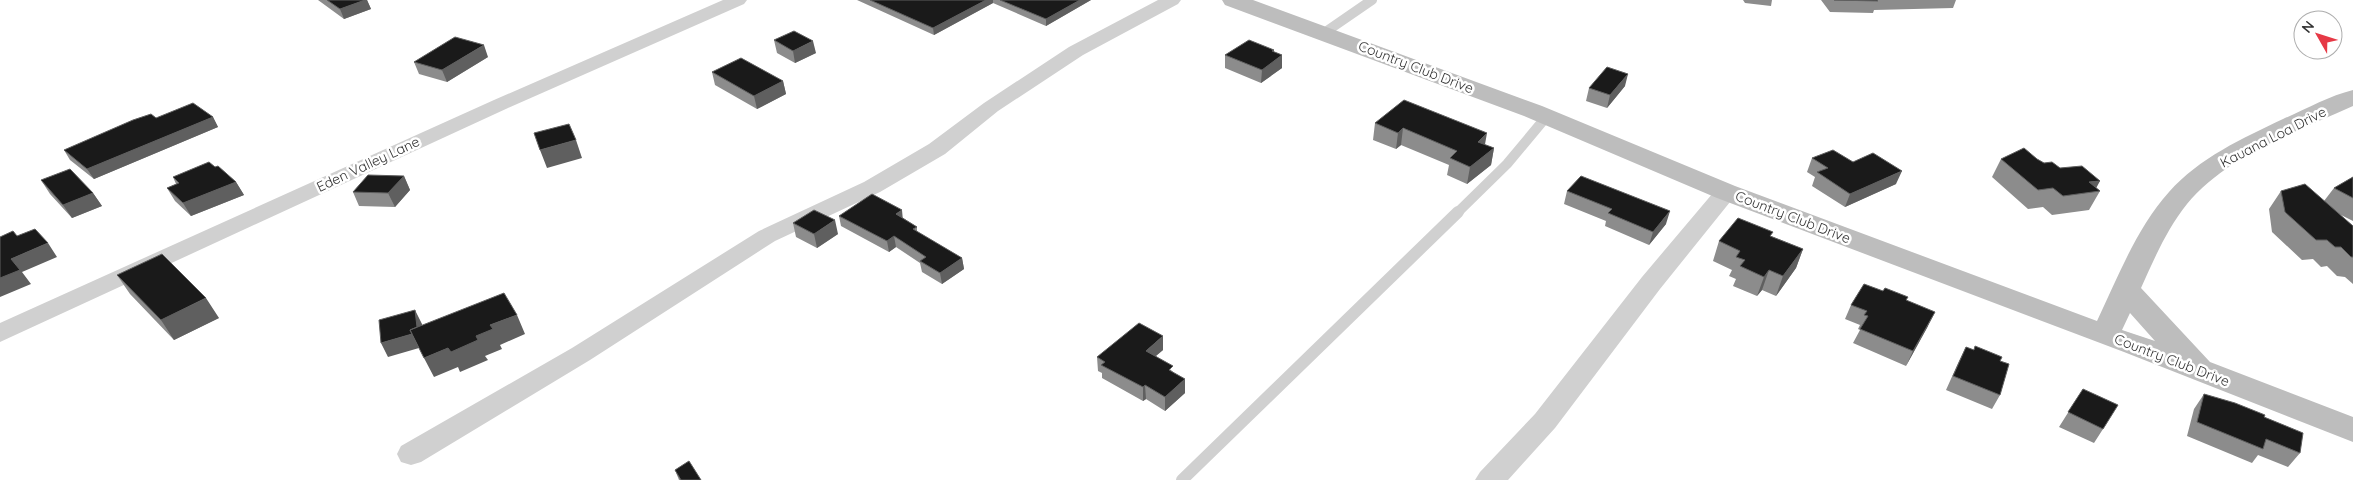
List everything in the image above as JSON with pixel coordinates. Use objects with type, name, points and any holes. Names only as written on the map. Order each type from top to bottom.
[{"type":"street","name":"Eden Valley Lane","points":[[0,332],[501,104],[738,0]]},
{"type":"street","points":[[410,454],[580,354],[767,236],[872,187],[937,149],[991,107],[1076,51],[1172,0]]},
{"type":"street","name":"Country Club Drive","points":[[1234,0],[1547,116],[1726,192],[2105,334],[2353,430]]},
{"type":"street","name":"Kauana Loa Drive","points":[[2105,334],[2157,228],[2178,197],[2204,173],[2237,152],[2353,97]]},
{"type":"street","points":[[1490,480],[1545,421],[1651,282],[1726,192]]},
{"type":"street","points":[[2127,290],[2151,319],[2202,371]]},
{"type":"lane","points":[[1324,32],[1372,0]]},
{"type":"lane","points":[[1182,480],[1507,164],[1547,116]]},
{"type":"building","points":[[327,0],[365,0],[340,9]]},
{"type":"building","points":[[870,0],[986,0],[933,28]]},
{"type":"building","points":[[1000,0],[1080,0],[1046,19]]},
{"type":"building","points":[[1834,0],[1877,0],[1878,1]]},
{"type":"building","points":[[794,31],[813,41],[793,51],[774,40]]},
{"type":"building","points":[[455,37],[484,45],[442,70],[414,62]]},
{"type":"building","points":[[1249,40],[1282,55],[1262,70],[1225,55]]},
{"type":"building","points":[[741,58],[783,81],[754,96],[712,72]]},
{"type":"building","points":[[1607,67],[1628,74],[1610,95],[1589,88]]},
{"type":"building","points":[[1404,100],[1487,133],[1478,142],[1494,148],[1470,167],[1450,158],[1457,151],[1403,128],[1398,133],[1375,123]]},
{"type":"building","points":[[193,103],[213,117],[87,169],[64,150],[133,120],[151,114],[156,118]]},
{"type":"building","points":[[569,124],[576,140],[540,150],[534,133]]},
{"type":"building","points":[[2024,148],[2044,163],[2052,162],[2060,168],[2082,166],[2100,181],[2089,182],[2100,191],[2063,196],[2053,188],[2038,190],[2001,159]]},
{"type":"building","points":[[1833,150],[1853,162],[1873,153],[1902,171],[1850,194],[1817,172],[1828,168],[1812,158]]},
{"type":"building","points":[[209,162],[215,167],[218,166],[236,182],[183,203],[167,188],[179,183],[173,177]]},
{"type":"building","points":[[70,169],[93,193],[63,205],[41,180]]},
{"type":"building","points":[[368,175],[404,176],[388,193],[353,192]]},
{"type":"building","points":[[1581,176],[1670,211],[1653,232],[1608,213],[1612,209],[1567,191]]},
{"type":"building","points":[[2353,177],[2353,198],[2334,188]]},
{"type":"building","points":[[2305,184],[2353,226],[2353,257],[2341,247],[2335,247],[2327,240],[2316,240],[2285,212],[2281,191]]},
{"type":"building","points":[[872,194],[902,210],[896,214],[917,227],[913,229],[962,258],[940,273],[920,261],[926,257],[894,236],[887,241],[839,216]]},
{"type":"building","points":[[814,210],[835,220],[814,234],[793,223]]},
{"type":"building","points":[[1738,218],[1773,232],[1770,236],[1803,249],[1783,276],[1769,270],[1764,277],[1740,266],[1745,260],[1736,257],[1740,251],[1719,241]]},
{"type":"building","points":[[35,229],[48,243],[11,259],[20,270],[0,278],[0,237],[13,231],[17,236]]},
{"type":"building","points":[[162,254],[206,298],[161,320],[117,275]]},
{"type":"building","points":[[1864,284],[1883,291],[1885,288],[1908,297],[1906,300],[1935,312],[1913,351],[1860,329],[1868,316],[1864,315],[1867,311],[1851,305]]},
{"type":"building","points":[[504,293],[517,315],[490,325],[493,329],[476,336],[478,340],[451,352],[448,348],[424,358],[410,330]]},
{"type":"building","points":[[415,310],[417,327],[410,330],[412,334],[381,343],[379,320]]},
{"type":"building","points":[[1139,323],[1163,336],[1146,351],[1173,366],[1169,370],[1185,379],[1165,397],[1145,385],[1143,387],[1101,365],[1105,362],[1097,357]]},
{"type":"building","points":[[1975,346],[2002,357],[2000,361],[2009,364],[2000,395],[1953,376],[1966,347],[1974,350]]},
{"type":"building","points":[[2083,389],[2118,405],[2103,429],[2068,412]]},
{"type":"building","points":[[2204,394],[2235,403],[2303,433],[2300,453],[2266,439],[2263,449],[2197,422]]},
{"type":"building","points":[[689,461],[701,480],[681,480],[675,470]]}]
